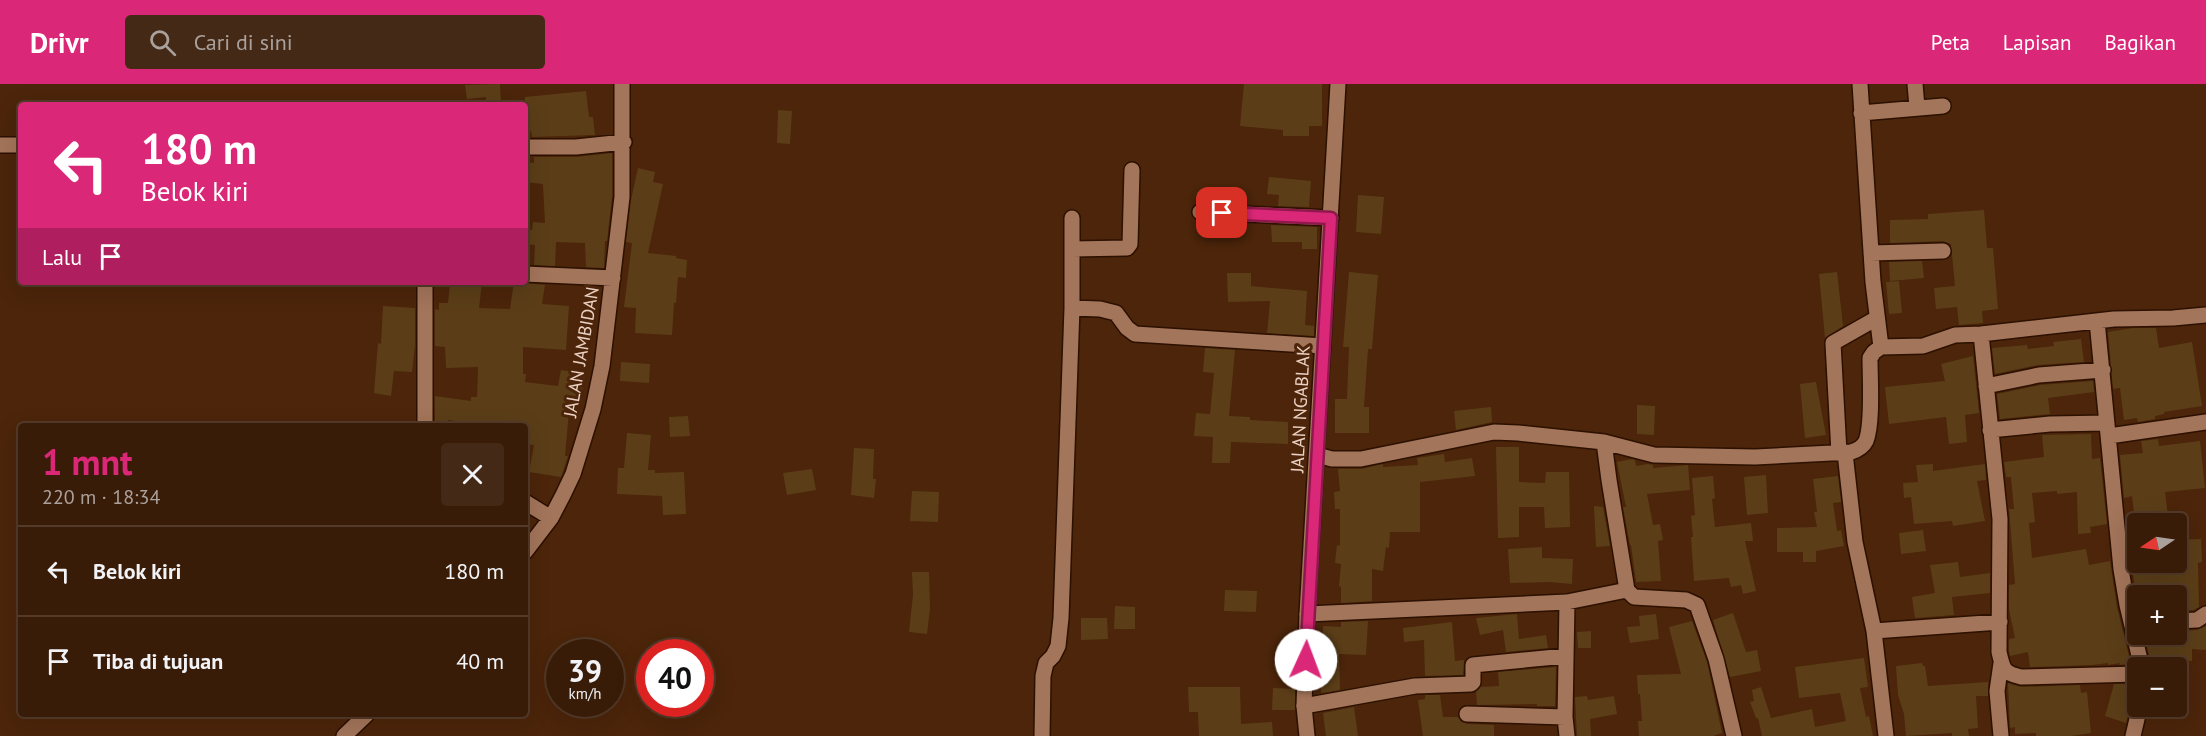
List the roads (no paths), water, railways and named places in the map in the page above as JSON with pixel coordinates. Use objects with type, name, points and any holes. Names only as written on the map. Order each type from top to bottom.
[{"type":"street","name":"JALAN JAMBIDAN","points":[[528,548],[550,518],[573,474],[593,409],[602,366],[622,197],[624,142],[622,84]]},
{"type":"street","name":"JALAN NGABLAK","points":[[1307,736],[1304,706],[1307,614],[1338,84]]},
{"type":"street","points":[[1860,84],[1876,318],[1881,347]]},
{"type":"street","points":[[1915,84],[1917,107]]},
{"type":"street","points":[[1861,113],[1943,106]]},
{"type":"street","points":[[528,147],[576,147],[624,142]]},
{"type":"street","points":[[0,145],[18,145]]},
{"type":"street","points":[[1072,249],[1127,248],[1130,244],[1132,170]]},
{"type":"street","points":[[1200,212],[1331,218]]},
{"type":"street","points":[[1042,736],[1042,676],[1046,663],[1058,646],[1061,618],[1072,308],[1072,218]]},
{"type":"street","points":[[1871,253],[1943,251]]},
{"type":"street","points":[[528,274],[613,279]]},
{"type":"street","points":[[424,285],[425,423]]},
{"type":"street","points":[[1072,308],[1100,309],[1116,313],[1127,328],[1135,334],[1323,346]]},
{"type":"street","points":[[1317,455],[1332,459],[1361,459],[1494,432],[1604,442],[1654,455],[1755,457],[1842,453],[1860,448],[1866,442],[1869,423],[1870,358],[1881,347],[1923,346],[1955,335],[2114,319],[2206,315]]},
{"type":"street","points":[[1876,318],[1833,343],[1842,453],[1855,543],[1875,631],[1886,736]]},
{"type":"street","points":[[2097,321],[2121,569],[2127,593]]},
{"type":"street","points":[[1981,334],[2000,519],[1999,652],[2004,671],[2021,677],[2127,674]]},
{"type":"street","points":[[1986,386],[2039,375],[2103,370]]},
{"type":"street","points":[[1990,430],[2050,424],[2108,430],[2206,422]]},
{"type":"street","points":[[1604,442],[1608,480],[1627,590],[1634,597],[1686,600],[1696,605],[1716,658],[1734,736]]},
{"type":"street","points":[[528,504],[550,518]]},
{"type":"street","points":[[1307,614],[1567,602],[1627,590]]},
{"type":"street","points":[[1567,602],[1565,717],[1567,736]]},
{"type":"street","points":[[2187,620],[2197,620],[2206,614]]},
{"type":"street","points":[[1875,631],[2000,622]]},
{"type":"street","points":[[1304,706],[1415,686],[1470,684],[1473,682],[1473,665],[1566,656]]},
{"type":"street","points":[[2001,663],[1997,691],[2001,736]]},
{"type":"street","points":[[1467,714],[1565,717]]},
{"type":"street","points":[[344,736],[364,717]]},
{"type":"street","points":[[2133,736],[2137,717]]}]
